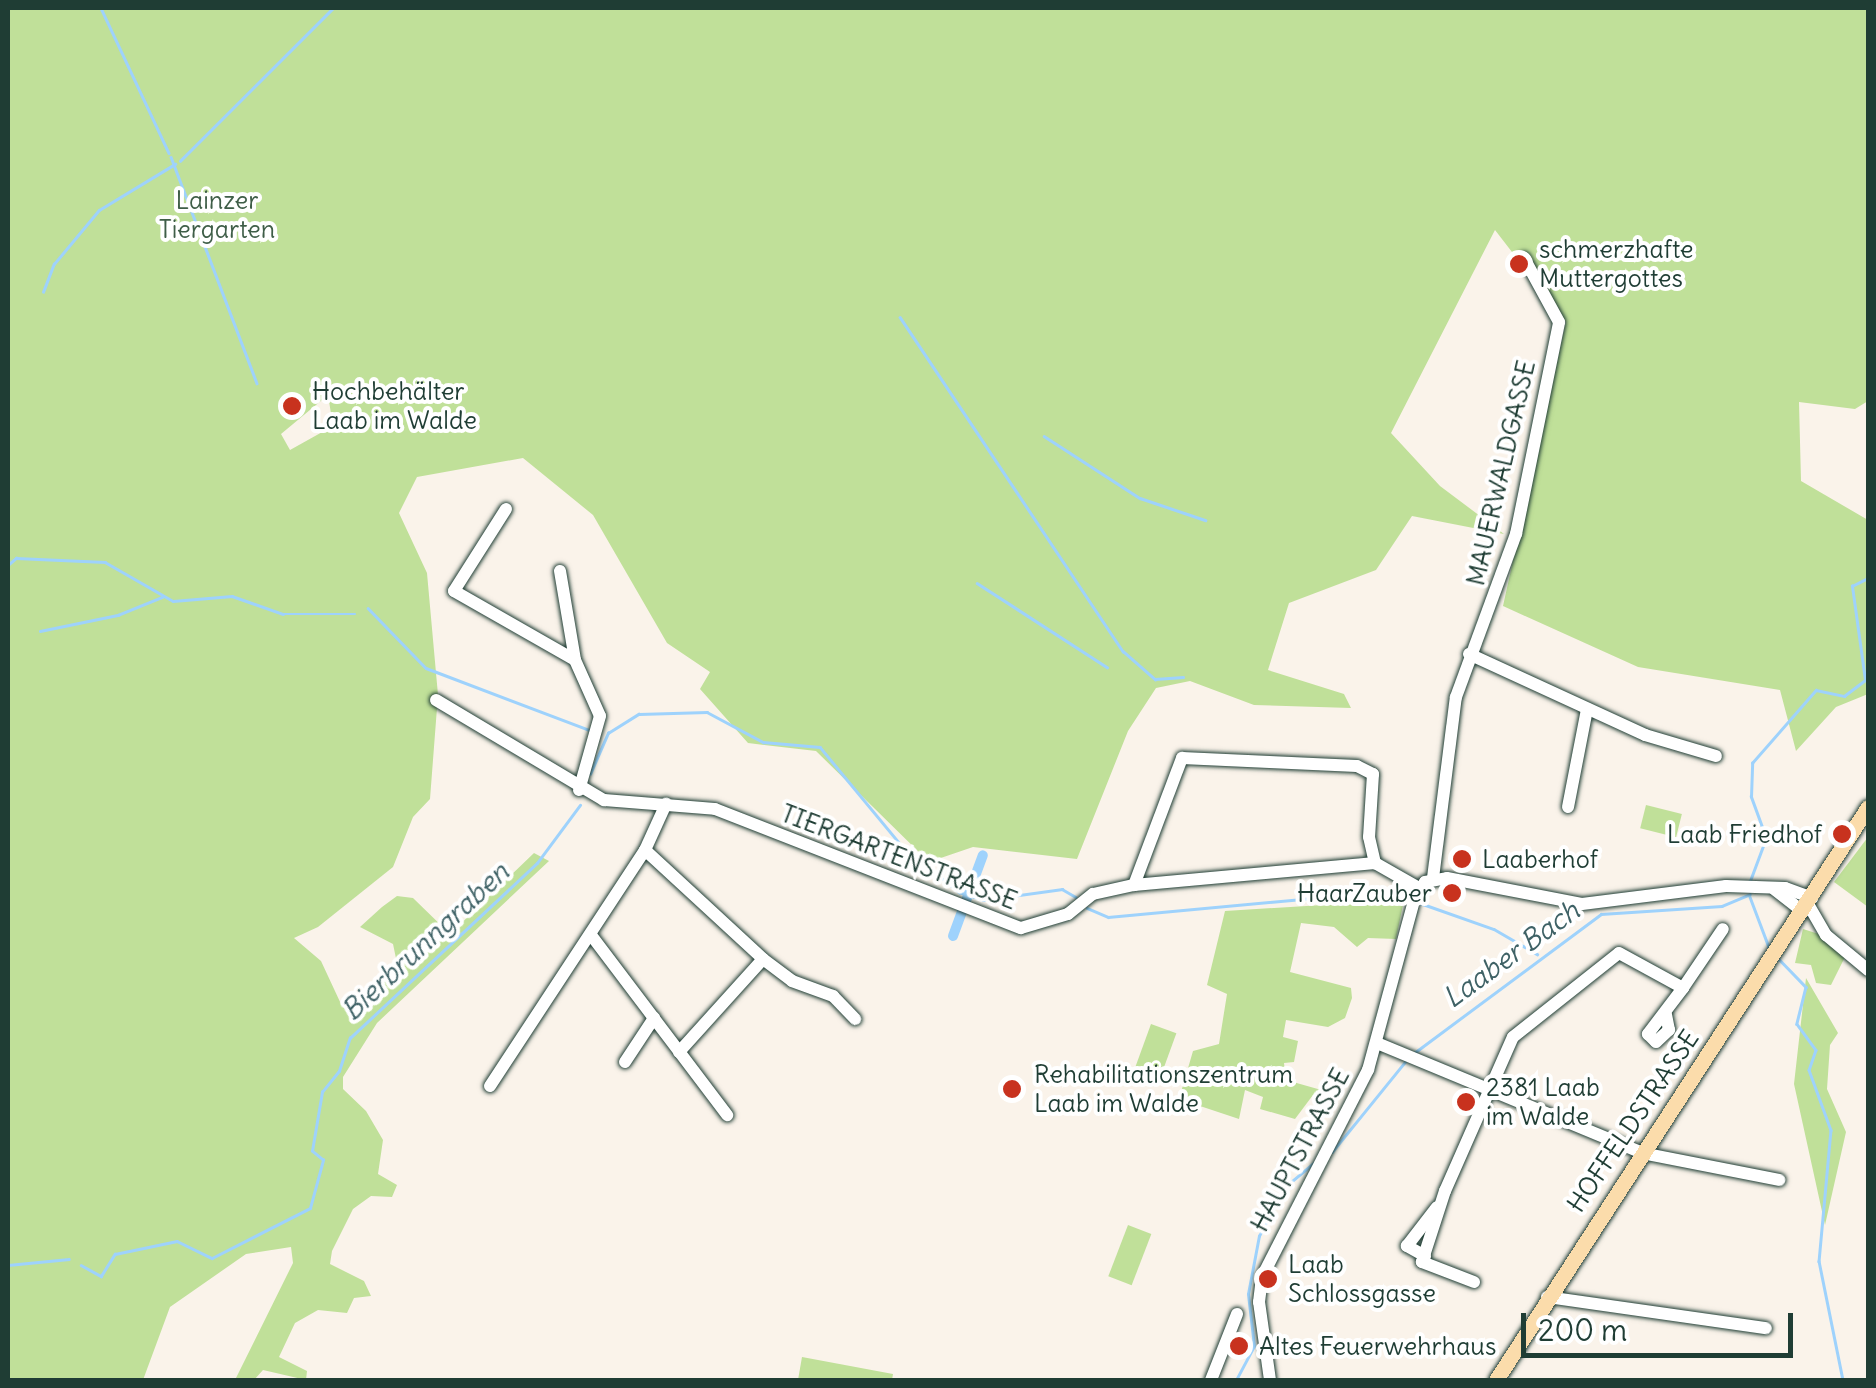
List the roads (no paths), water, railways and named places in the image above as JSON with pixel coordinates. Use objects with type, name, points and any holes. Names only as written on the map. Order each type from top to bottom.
[{"type":"main road","name":"HOFFELDSTRASSE","points":[[1496,1380],[1868,810]]},
{"type":"street","name":"MAUERWALDGASSE","points":[[1433,878],[1456,697],[1516,534],[1559,322],[1524,258]]},
{"type":"street","points":[[506,510],[454,591],[576,660]]},
{"type":"street","points":[[560,571],[576,660],[600,716],[579,790]]},
{"type":"street","points":[[1469,654],[1588,709],[1716,756]]},
{"type":"street","name":"TIERGARTENSTRASSE","points":[[436,700],[579,790],[604,800],[715,809],[1021,928],[1068,914],[1092,894],[1134,885],[1375,864]]},
{"type":"street","points":[[1568,807],[1588,709]]},
{"type":"street","points":[[1134,885],[1182,758],[1357,766],[1373,774],[1369,836],[1375,864],[1419,888],[1433,878],[1582,904],[1726,886],[1774,889],[1810,902],[1826,936],[1868,970]]},
{"type":"street","points":[[490,1086],[645,850],[666,804]]},
{"type":"street","points":[[645,850],[763,960],[792,981],[833,996],[855,1019]]},
{"type":"street","name":"HAUPTSTRASSE","points":[[1270,1380],[1259,1290],[1377,1043],[1419,888]]},
{"type":"street","points":[[1666,1014],[1724,929]]},
{"type":"street","points":[[591,935],[727,1114]]},
{"type":"street","points":[[1474,1282],[1422,1262],[1444,1191],[1518,1029],[1614,955],[1683,988]]},
{"type":"street","points":[[679,1052],[763,960]]},
{"type":"street","points":[[625,1062],[654,1018]]},
{"type":"street","points":[[1377,1043],[1642,1152],[1779,1180]]},
{"type":"street","points":[[1425,1256],[1407,1246],[1444,1191]]},
{"type":"street","points":[[1547,1297],[1766,1328]]},
{"type":"street","points":[[1212,1380],[1237,1314]]},
{"type":"waterway","points":[[101,8],[169,153]]},
{"type":"waterway","points":[[180,161],[333,8]]},
{"type":"waterway","points":[[171,157],[257,383]]},
{"type":"waterway","points":[[43,292],[54,264],[99,210],[175,164]]},
{"type":"waterway","points":[[900,317],[1123,651],[1155,679],[1183,677]]},
{"type":"waterway","points":[[1044,436],[1140,498],[1205,520]]},
{"type":"waterway","points":[[8,565],[16,558],[105,562],[173,601],[232,596],[283,614],[355,614]]},
{"type":"waterway","name":"Laaber Bach","points":[[1750,881],[1766,838],[1751,797],[1752,763],[1816,690],[1844,696],[1865,680],[1852,586],[1868,578]]},
{"type":"waterway","points":[[977,583],[1107,667]]},
{"type":"waterway","points":[[40,631],[118,615],[162,597]]},
{"type":"waterway","points":[[368,608],[426,668],[589,730]]},
{"type":"waterway","name":"Bierbrunngraben","points":[[590,774],[608,733],[639,714],[707,712],[763,742],[820,747],[901,845],[959,892],[983,900],[1062,889],[1076,897]]},
{"type":"waterway","name":"Bierbrunngraben","points":[[81,1265],[101,1276],[115,1254],[177,1241],[212,1258],[310,1208],[323,1160],[312,1151],[322,1092],[339,1071],[350,1038],[537,863],[580,805]]},
{"type":"waterway","name":"Bierbrunngraben","points":[[953,936],[983,855]]},
{"type":"waterway","name":"Laaber Bach","points":[[1414,1053],[1601,914],[1722,906],[1750,894]]},
{"type":"waterway","points":[[1750,897],[1770,950]]},
{"type":"waterway","points":[[1087,908],[1108,917],[1313,898],[1407,899]]},
{"type":"waterway","points":[[1420,903],[1494,929],[1537,954]]},
{"type":"waterway","points":[[1779,959],[1806,987],[1797,1024],[1816,1050],[1809,1070],[1831,1130],[1819,1261],[1843,1380]]},
{"type":"waterway","name":"Laaber Bach","points":[[1332,1152],[1405,1062]]},
{"type":"waterway","name":"Laaber Bach","points":[[1236,1380],[1254,1346],[1248,1294],[1259,1236],[1285,1187],[1316,1161]]},
{"type":"waterway","name":"Bierbrunngraben","points":[[8,1265],[69,1259]]},
{"type":"place","name":"schmerzhafte Muttergottes","points":[[1519,264]]},
{"type":"place","name":"Hochbehälter Laab im Walde","points":[[292,406]]},
{"type":"place","name":"Laab Friedhof","points":[[1842,834]]},
{"type":"place","name":"Laaberhof","points":[[1462,859]]},
{"type":"place","name":"HaarZauber","points":[[1452,893]]},
{"type":"place","name":"Rehabilitationszentrum Laab im Walde","points":[[1012,1089]]},
{"type":"place","name":"2381 Laab im Walde","points":[[1466,1102]]},
{"type":"place","name":"Laab Schlossgasse","points":[[1268,1279]]},
{"type":"place","name":"Altes Feuerwehrhaus","points":[[1239,1346]]},
{"type":"park label","name":"Lainzer Tiergarten","points":[[217,216]]}]
